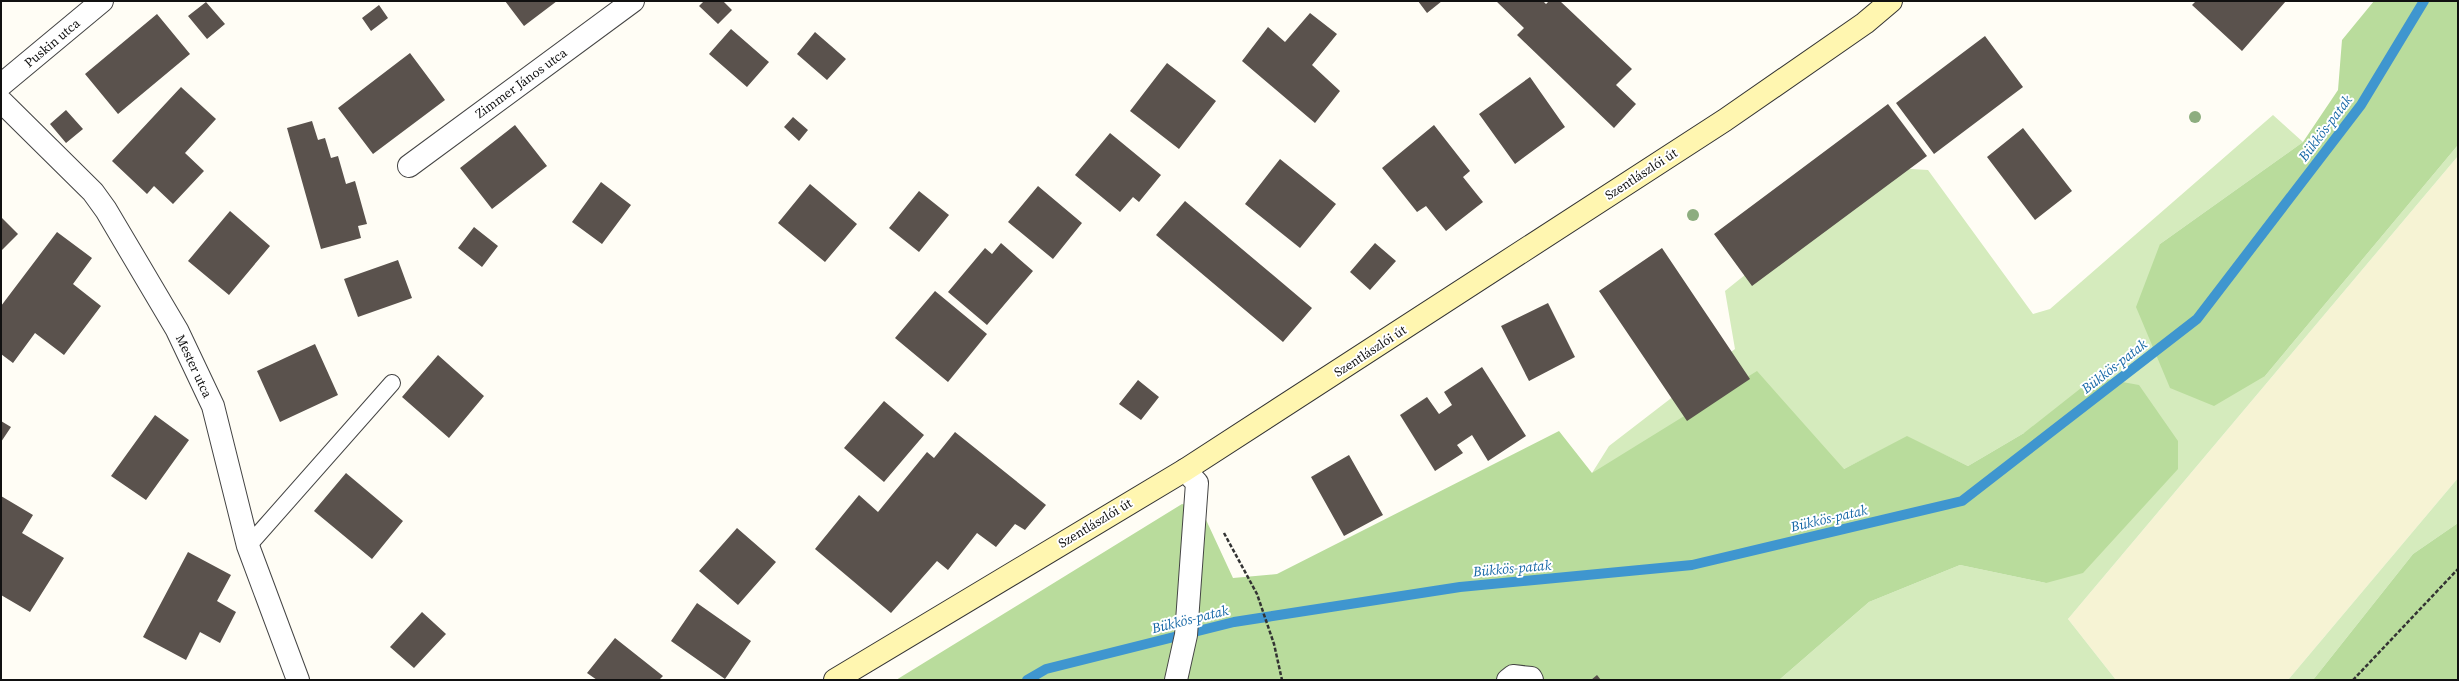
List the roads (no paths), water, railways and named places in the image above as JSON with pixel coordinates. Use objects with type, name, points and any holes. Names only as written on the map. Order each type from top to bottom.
[{"type":"main road","name":"Szentlászlói út","points":[[835,680],[1185,470],[1725,120],[1865,24],[1891,1]]},
{"type":"street","name":"Puskin utca","points":[[1,85],[102,1]]},
{"type":"street","name":"Zimmer János utca","points":[[409,166],[633,1]]},
{"type":"street","name":"Mester utca","points":[[1,101],[94,192],[177,330],[212,406],[248,546],[298,680]]},
{"type":"street","points":[[1176,680],[1186,635],[1197,483],[1185,470]]},
{"type":"street","points":[[1508,680],[1513,676],[1532,680]]},
{"type":"lane","points":[[248,546],[392,383]]},
{"type":"waterway","name":"Bükkös-patak","points":[[1027,680],[1046,669],[1234,622],[1460,587],[1692,565],[1962,501],[2197,319],[2361,105],[2424,1]]}]
